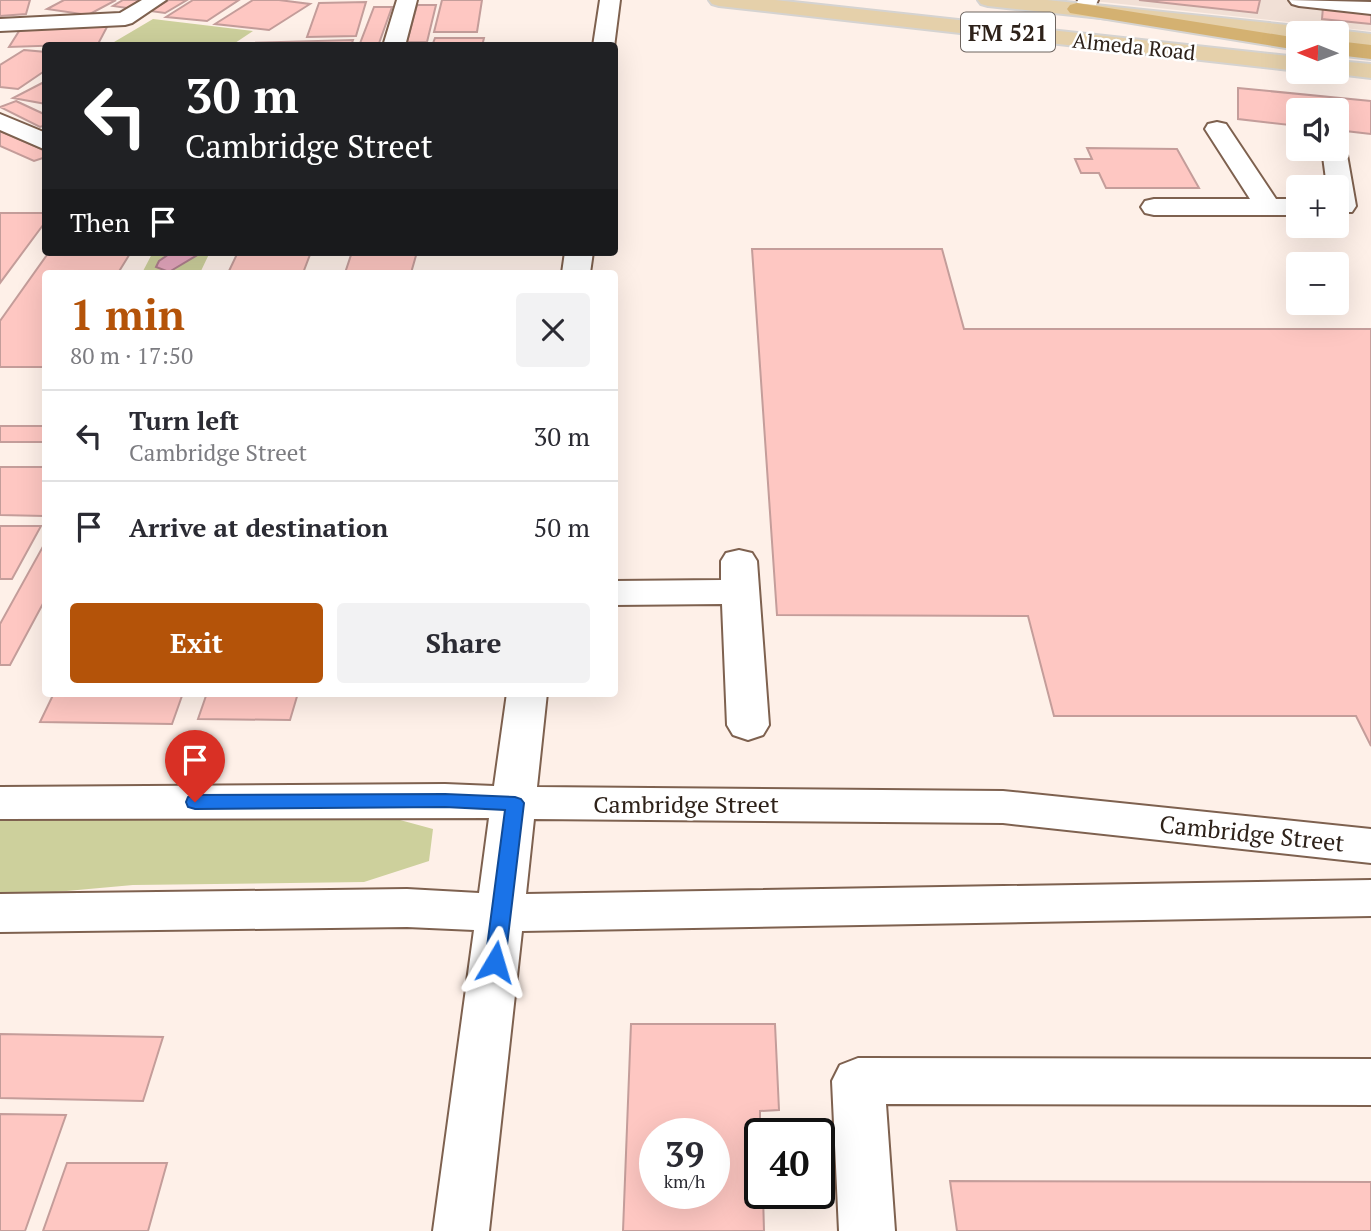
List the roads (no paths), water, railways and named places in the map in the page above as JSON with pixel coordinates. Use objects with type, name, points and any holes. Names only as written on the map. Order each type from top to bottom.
[{"type":"highway","points":[[1083,6],[1286,34]]},
{"type":"highway","points":[[1349,49],[1371,52]]},
{"type":"main road","name":"Almeda Road","points":[[719,0],[1286,63]]},
{"type":"main road","name":"Almeda Road","points":[[988,0],[1083,6]]},
{"type":"main road","points":[[1349,37],[1371,40]]},
{"type":"main road","points":[[1349,69],[1371,71]]},
{"type":"street","points":[[0,25],[125,19],[156,0]]},
{"type":"street","points":[[395,42],[407,0]]},
{"type":"street","points":[[605,42],[610,0]]},
{"type":"street","points":[[1292,0],[1296,21]]},
{"type":"street","points":[[1299,0],[1371,8]]},
{"type":"street","points":[[0,121],[42,141]]},
{"type":"street","points":[[1217,129],[1268,207]]},
{"type":"street","points":[[1349,206],[1371,206]]},
{"type":"street","points":[[1154,207],[1286,207]]},
{"type":"street","points":[[618,592],[740,577],[748,725]]},
{"type":"street","points":[[461,1231],[527,697]]},
{"type":"street","name":"Cambridge Street","points":[[0,803],[445,800],[515,803],[1003,807],[1371,846]]},
{"type":"street","points":[[0,913],[394,908],[501,913],[1371,898]]},
{"type":"street","points":[[867,1231],[858,1081],[1371,1082]]}]
